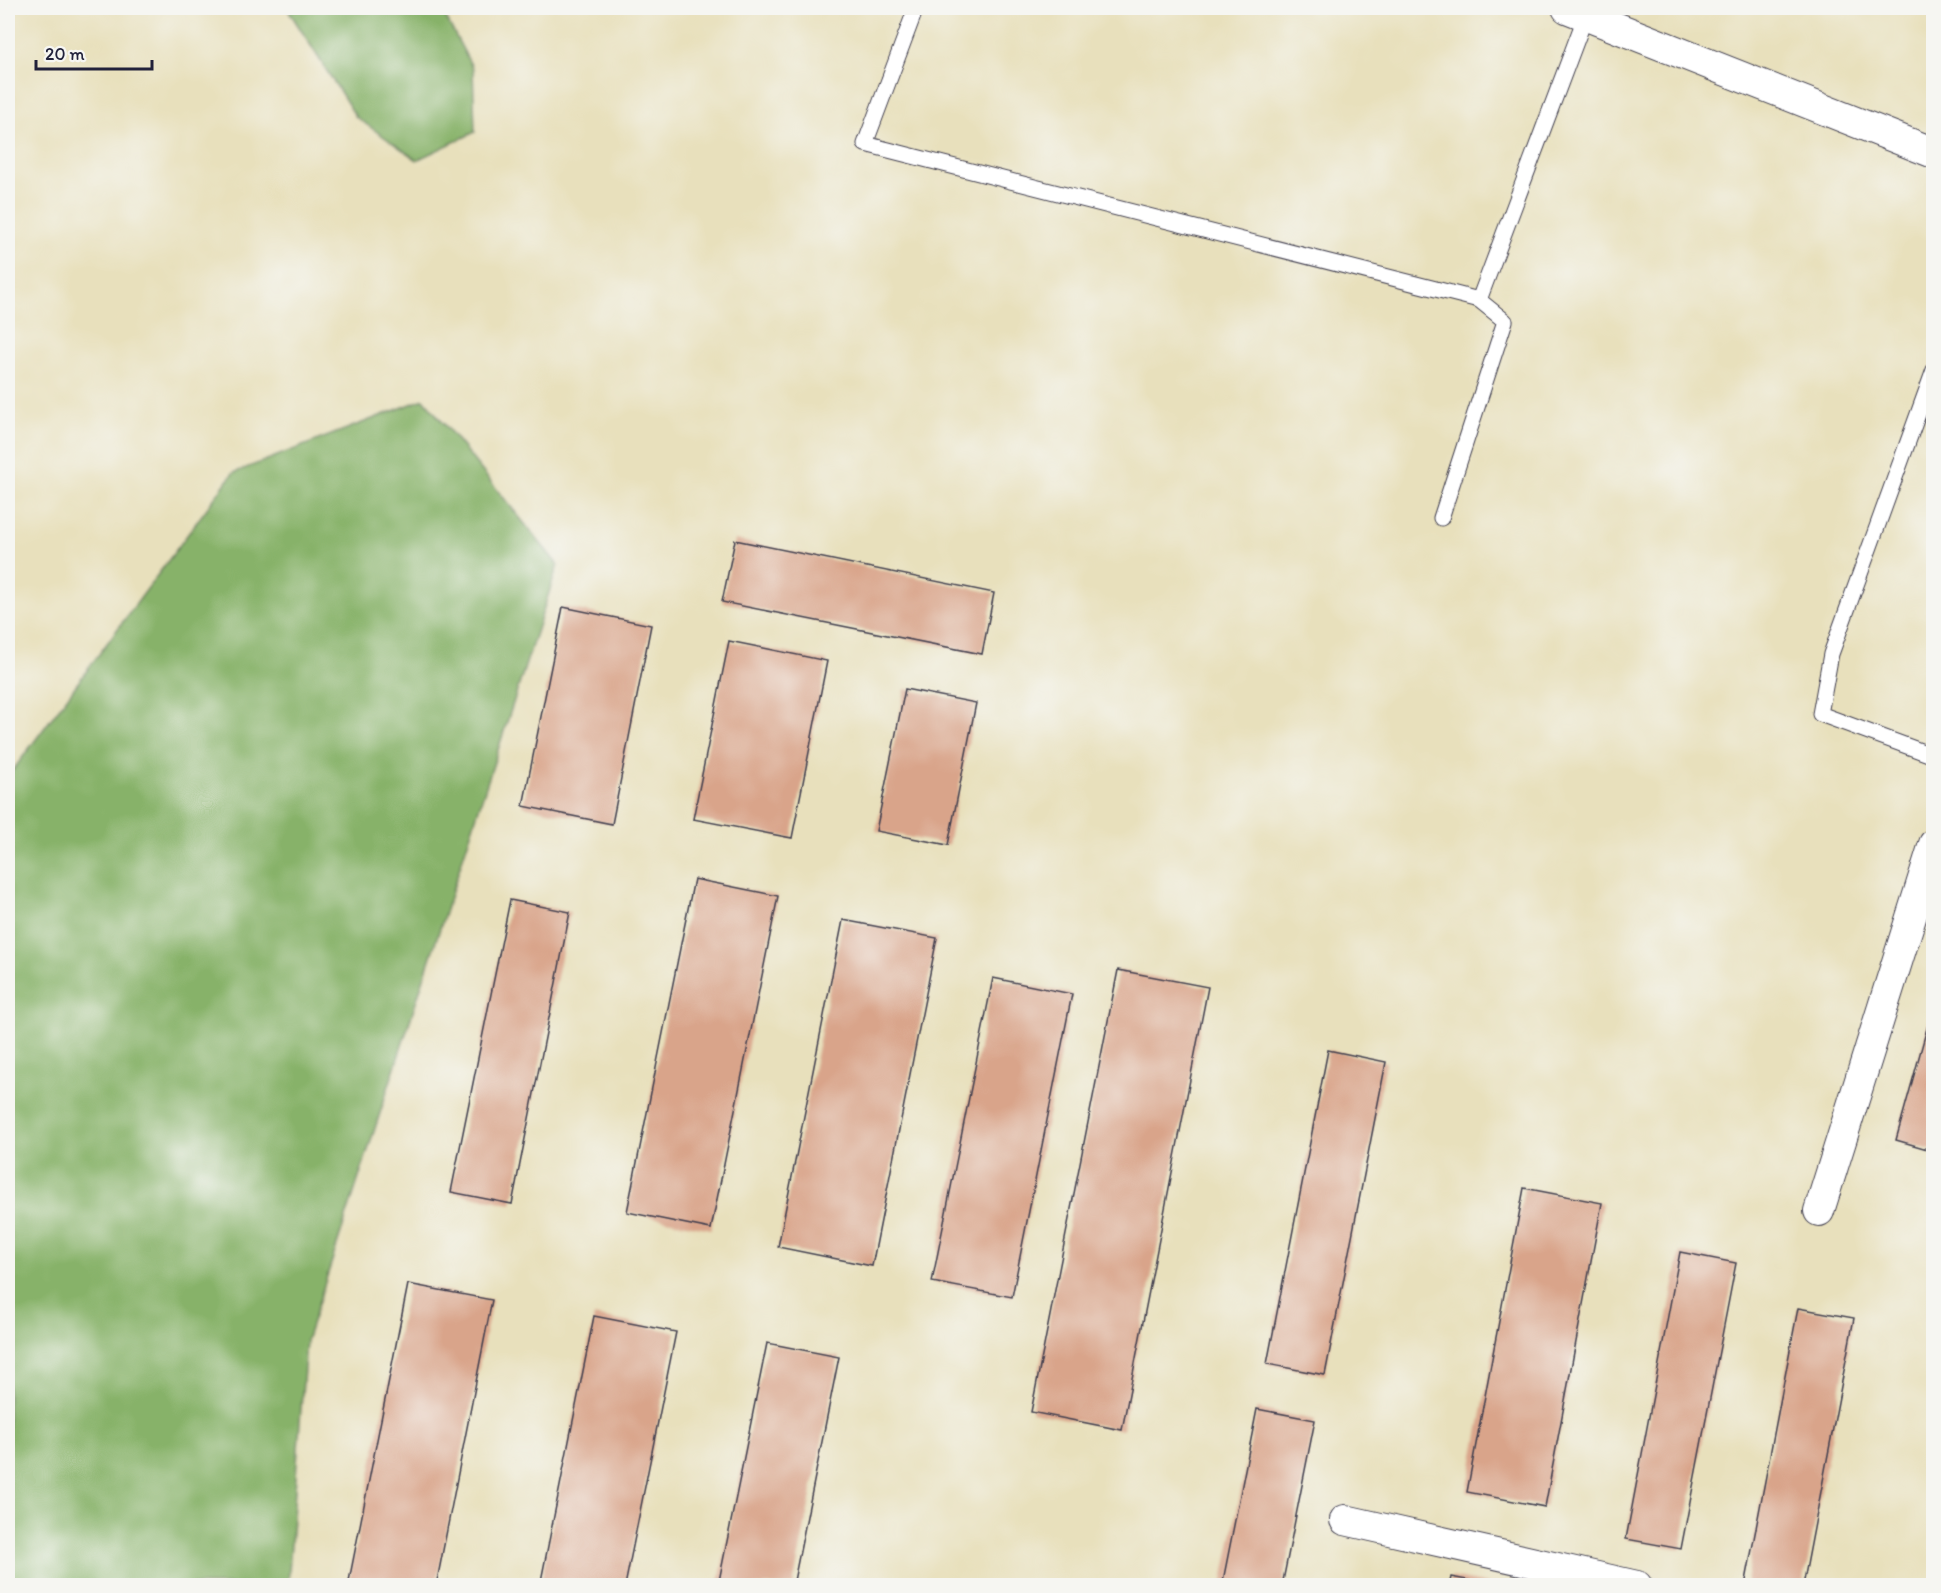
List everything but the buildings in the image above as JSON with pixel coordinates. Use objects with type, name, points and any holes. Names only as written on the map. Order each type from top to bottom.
[{"type":"street","points":[[1576,11],[1934,153]]},
{"type":"street","points":[[1819,1210],[1934,844]]},
{"type":"street","points":[[1344,1520],[1547,1576],[1637,1586]]},
{"type":"lane","points":[[916,8],[865,144],[1479,300],[1505,321],[1441,518]]},
{"type":"lane","points":[[1479,300],[1576,11]]},
{"type":"lane","points":[[1934,370],[1832,654],[1820,714],[1934,756]]},
{"type":"green space","points":[[287,8],[441,8],[473,69],[475,132],[417,160],[356,117]]},
{"type":"green space","points":[[424,399],[558,565],[306,1341],[288,1585],[8,1585],[8,777],[233,473]]}]
